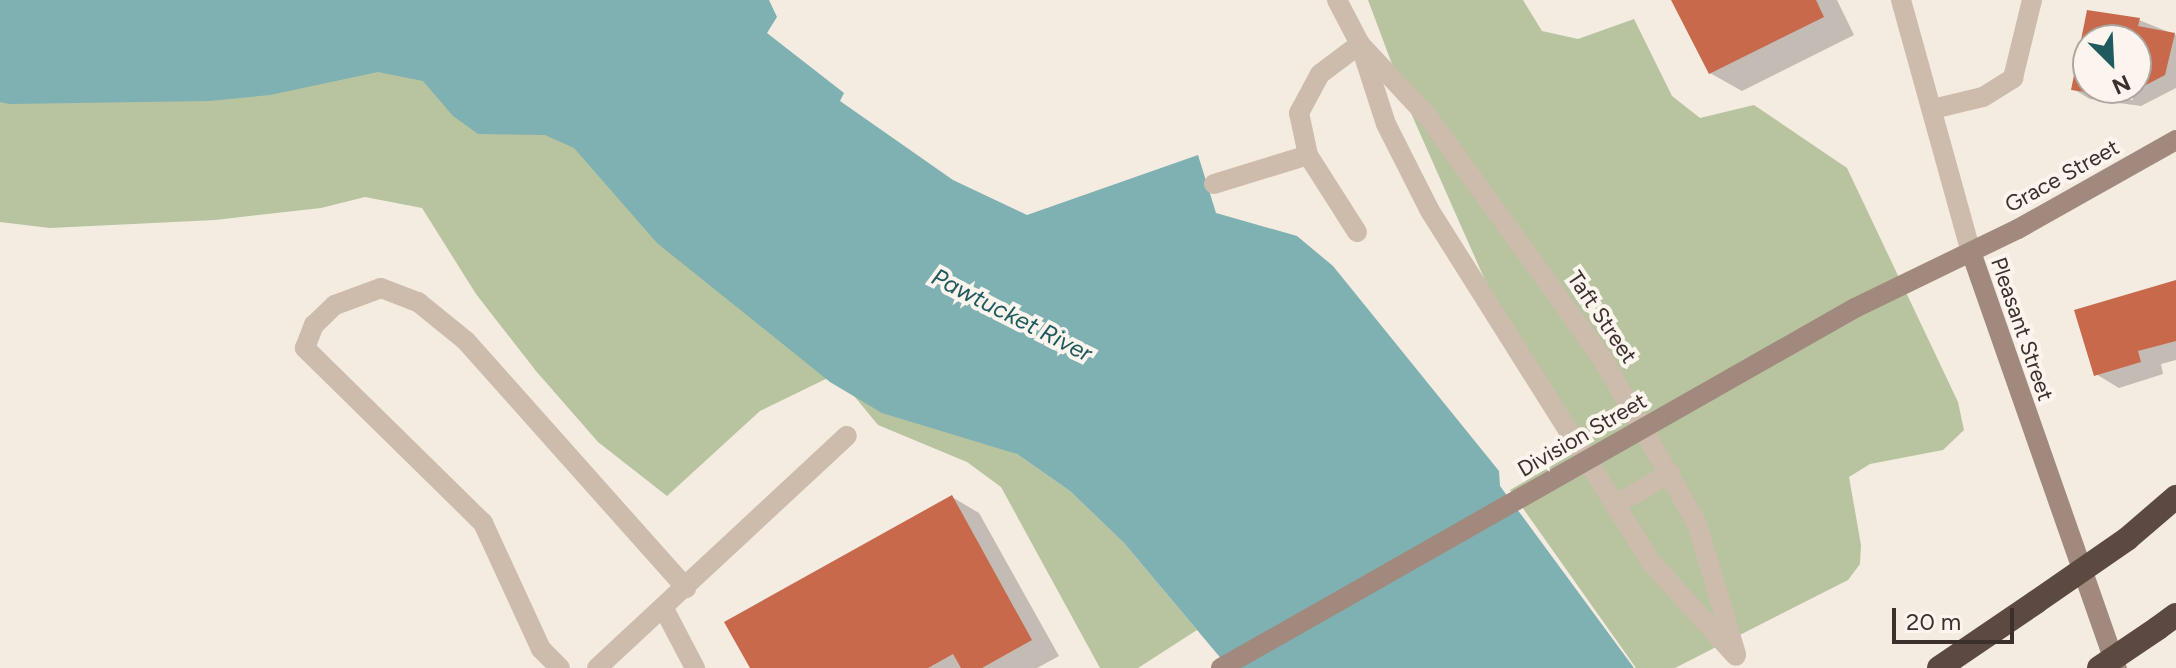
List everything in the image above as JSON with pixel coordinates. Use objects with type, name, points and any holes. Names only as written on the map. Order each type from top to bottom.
[{"type":"highway","points":[[2127,539],[2176,497]]},
{"type":"highway","points":[[1939,668],[2176,506]]},
{"type":"highway","points":[[2099,668],[2167,622]]},
{"type":"main road","name":"Grace Street","points":[[1971,252],[2176,140]]},
{"type":"main road","name":"Division Street","points":[[1221,668],[1855,308],[1971,252]]},
{"type":"main road","name":"Pleasant Street","points":[[1971,252],[2117,668]]},
{"type":"street","name":"Taft Street","points":[[1337,0],[1360,44],[1372,88],[1407,170],[1615,505],[1678,597],[1740,662]]},
{"type":"street","name":"Pleasant Street","points":[[1901,0],[1971,252]]},
{"type":"street","points":[[1933,109],[1983,97],[2013,78],[2032,0]]},
{"type":"street","name":"Taft Street","points":[[1360,44],[1429,118],[1565,303],[1670,473],[1715,571],[1740,662]]},
{"type":"street","points":[[1357,232],[1308,155],[1299,113],[1306,93],[1320,74],[1360,44]]},
{"type":"street","points":[[1214,184],[1308,155]]},
{"type":"street","points":[[560,668],[541,649],[483,523],[305,348],[314,325],[335,305],[381,288],[418,302],[466,341],[686,588]]},
{"type":"street","points":[[597,668],[847,436]]},
{"type":"street","points":[[1615,505],[1670,473]]},
{"type":"street","points":[[664,609],[695,668]]},
{"type":"green space","points":[[1368,0],[1523,0],[1542,31],[1578,39],[1634,19],[1672,96],[1700,118],[1754,105],[1847,168],[1958,402],[1964,430],[1943,450],[1870,464],[1849,477],[1861,545],[1860,564],[1848,580],[1675,668],[1636,668],[1510,490],[1563,459],[1570,447],[1531,384],[1407,104]]},
{"type":"green space","points":[[0,54],[469,66],[972,437],[1017,454],[1070,491],[1124,543],[1197,630],[1138,668],[1100,668],[1001,487],[967,462],[878,425],[836,374],[760,411],[667,496],[598,442],[536,371],[476,294],[422,208],[365,197],[321,208],[215,220],[50,228],[0,222]]},
{"type":"water","name":"Pawtucket River","points":[[0,0],[769,0],[777,17],[767,33],[844,93],[840,101],[953,180],[1027,215],[1198,155],[1216,213],[1297,236],[1333,266],[1499,471],[1500,486],[1634,668],[1229,668],[1124,543],[1070,491],[1017,454],[882,413],[830,382],[657,243],[574,148],[545,135],[478,134],[453,116],[423,81],[378,72],[270,95],[209,101],[0,102]]},
{"type":"building","points":[[1671,0],[1816,0],[1824,17],[1709,74]]},
{"type":"building","points":[[2087,10],[2140,18],[2138,24],[2084,24]]},
{"type":"building","points":[[2152,29],[2175,33],[2165,75],[2152,82]]},
{"type":"building","points":[[2176,280],[2176,341],[2138,351],[2141,362],[2094,376],[2074,310]]},
{"type":"building","points":[[952,495],[1032,640],[982,668],[961,668],[953,654],[928,668],[750,668],[724,622]]}]
